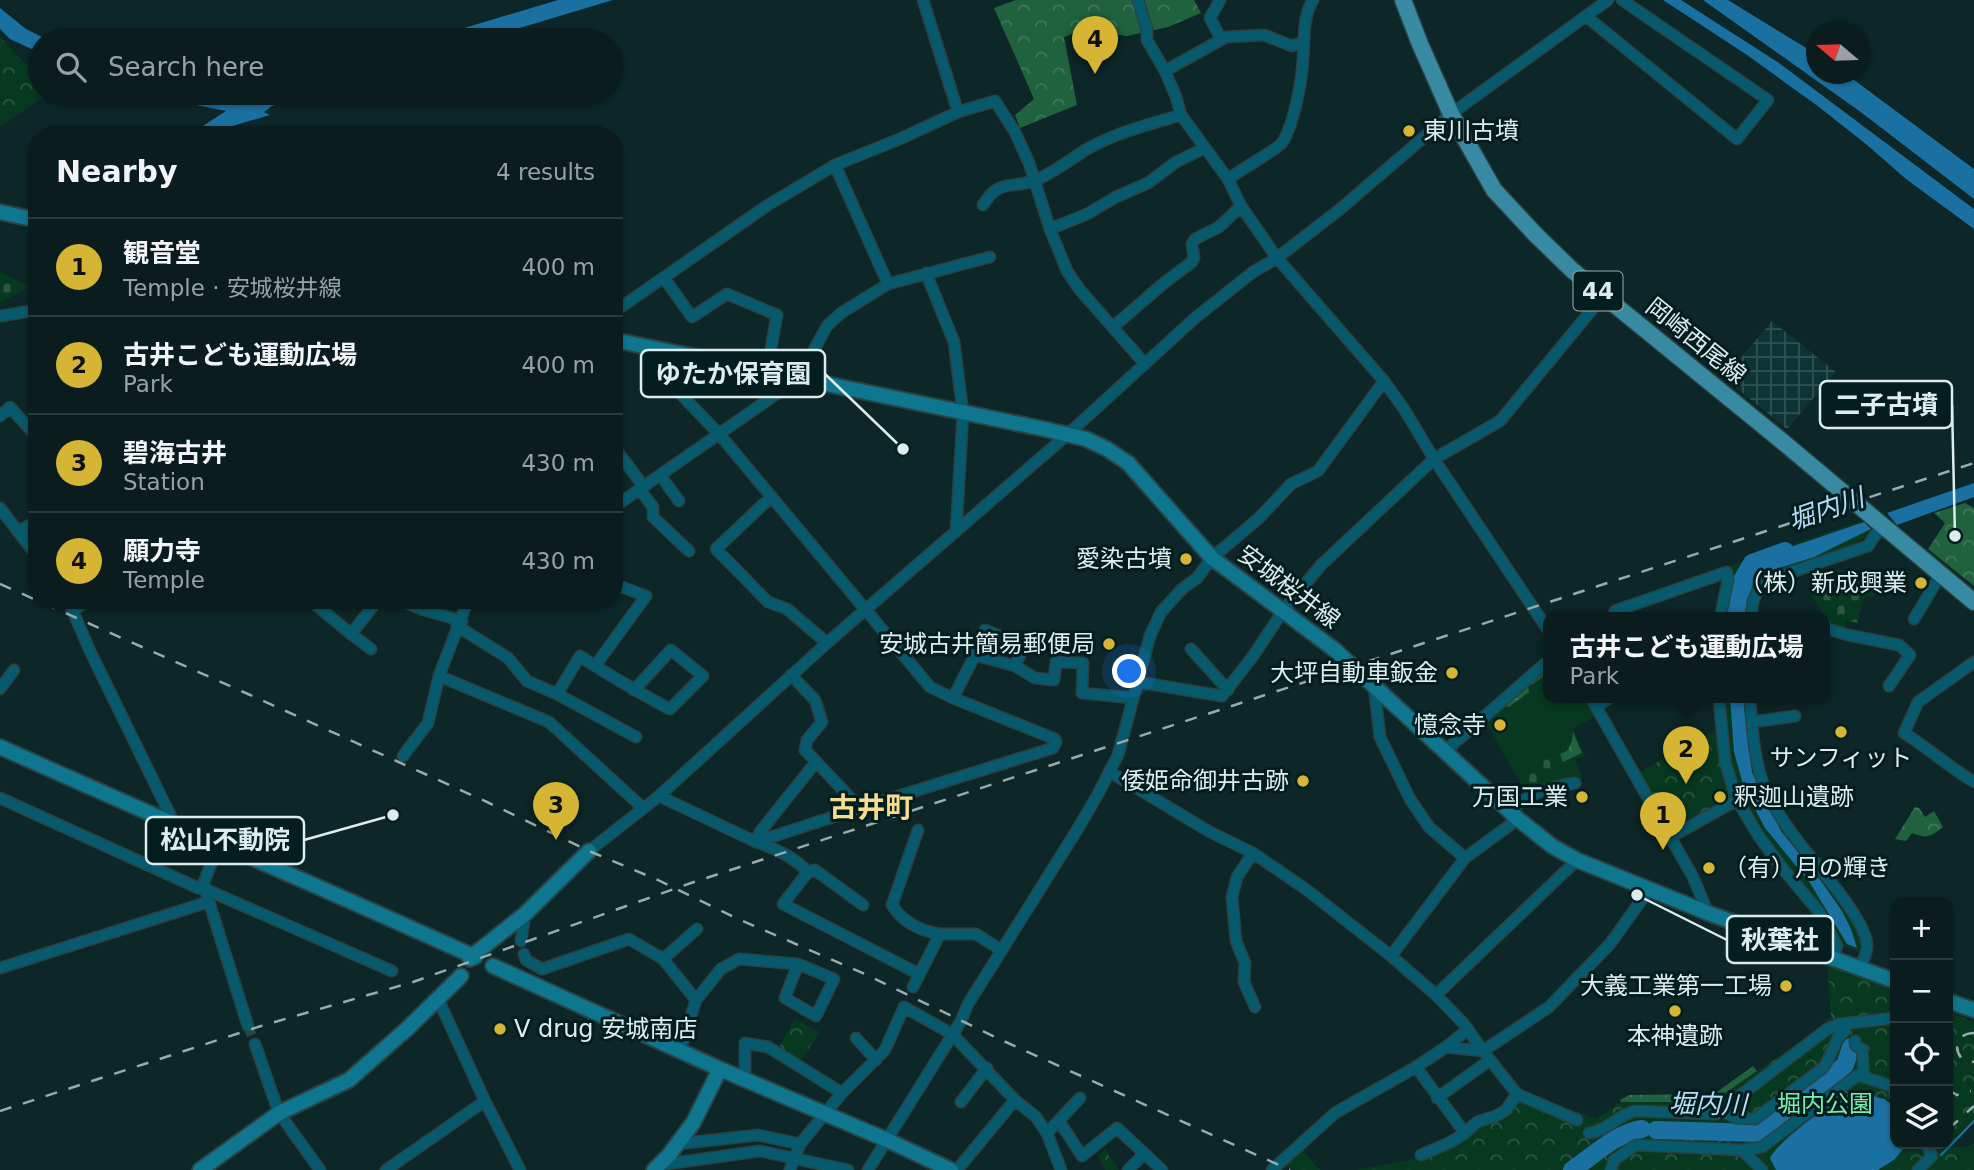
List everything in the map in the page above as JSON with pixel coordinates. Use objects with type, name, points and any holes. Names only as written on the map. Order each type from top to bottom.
[{"type":"main road","name":"岡崎西尾線","points":[[1403,0],[1451,114],[1494,190],[1572,270],[1974,602]]},
{"type":"street","points":[[923,0],[958,112]]},
{"type":"street","points":[[1138,0],[1147,29],[1147,40],[1165,71],[1181,115],[1228,179],[1241,206],[1277,258],[1384,381],[1404,409],[1434,459],[1543,622]]},
{"type":"street","points":[[1220,0],[1210,18],[1222,39]]},
{"type":"street","points":[[1228,179],[1281,146],[1291,122],[1300,83],[1305,21],[1312,0]]},
{"type":"street","points":[[2,751],[340,895],[472,957],[525,914],[589,851],[659,796],[791,675],[1067,435],[1195,318],[1339,210],[1451,114],[1608,0]]},
{"type":"street","points":[[1587,17],[1737,139],[1768,100],[1622,0]]},
{"type":"street","points":[[1165,71],[1226,37],[1265,35],[1292,46],[1304,42]]},
{"type":"street","points":[[623,306],[768,205],[835,165],[958,112],[995,101],[1015,132],[1034,173],[1034,181],[1050,229],[1067,271],[1080,290],[1145,364]]},
{"type":"street","points":[[983,205],[989,195],[999,187],[1034,181],[1090,148],[1140,126],[1181,115]]},
{"type":"street","points":[[1050,229],[1149,183],[1176,162],[1205,148]]},
{"type":"street","points":[[835,165],[888,285]]},
{"type":"street","points":[[1113,327],[1192,262],[1192,244],[1195,239],[1219,227],[1241,206]]},
{"type":"street","points":[[0,212],[28,218]]},
{"type":"street","points":[[623,501],[798,379],[827,326],[841,313],[888,285],[990,257]]},
{"type":"street","points":[[926,273],[954,342],[963,413],[956,532]]},
{"type":"street","points":[[664,278],[692,317],[727,294],[777,315],[767,371]]},
{"type":"street","points":[[1138,682],[1222,696],[1283,611],[1321,565],[1434,459],[1500,421],[1604,295]]},
{"type":"street","points":[[0,316],[28,311]]},
{"type":"street","name":"安城桜井線","points":[[623,342],[1086,439],[1097,444],[1128,463],[1212,558],[1335,650],[1513,815],[1552,846],[1577,860],[1708,913],[1890,979]]},
{"type":"street","points":[[643,347],[647,359],[720,435],[930,687],[1055,739],[1054,748],[756,842]]},
{"type":"street","points":[[868,1170],[1110,772],[1118,755],[1150,636],[1161,612],[1182,589],[1197,578],[1212,558],[1259,518],[1291,484],[1318,471],[1384,381]]},
{"type":"street","points":[[0,416],[10,407],[28,427]]},
{"type":"street","points":[[623,460],[653,507],[653,517],[689,551]]},
{"type":"street","points":[[660,475],[679,500]]},
{"type":"street","points":[[771,496],[716,549],[768,602],[787,609],[827,643]]},
{"type":"street","points":[[0,508],[28,545]]},
{"type":"street","points":[[1752,612],[1753,601],[1762,582],[1868,546],[1878,523]]},
{"type":"street","points":[[18,532],[28,526]]},
{"type":"street","points":[[1615,612],[1727,572],[1728,580],[1721,612]]},
{"type":"street","points":[[1914,619],[1941,574]]},
{"type":"street","points":[[595,666],[646,596],[623,587]]},
{"type":"street","points":[[76,609],[74,611],[90,651],[175,826]]},
{"type":"street","points":[[321,609],[371,649]]},
{"type":"street","points":[[351,634],[371,609]]},
{"type":"street","points":[[419,609],[459,623],[508,658],[527,681],[557,694],[636,737]]},
{"type":"street","points":[[403,756],[428,723],[439,676],[464,609]]},
{"type":"street","points":[[953,698],[985,630],[1024,646],[1015,666]]},
{"type":"street","points":[[1830,630],[1899,645],[1910,655],[1889,686]]},
{"type":"street","points":[[1191,649],[1228,690]]},
{"type":"street","points":[[557,694],[580,656],[634,690],[670,709],[703,676],[671,650],[634,690]]},
{"type":"street","points":[[975,655],[1015,666],[1035,678],[1054,680],[1056,662],[1083,663],[1082,693],[1133,698]]},
{"type":"street","points":[[1974,662],[1919,702],[1904,733],[1974,782]]},
{"type":"street","points":[[1444,752],[1543,665]]},
{"type":"street","points":[[0,690],[14,670]]},
{"type":"street","points":[[791,675],[815,701],[822,722],[807,740],[805,750],[860,808]]},
{"type":"street","points":[[439,676],[549,722],[643,808]]},
{"type":"street","points":[[1374,686],[1380,737],[1410,799],[1429,827],[1465,858]]},
{"type":"street","points":[[1595,703],[1700,889],[1708,913]]},
{"type":"street","points":[[1719,703],[1725,762],[1737,800],[1758,835],[1819,912],[1837,946],[1833,958]]},
{"type":"street","points":[[1751,703],[1755,757],[1766,790],[1781,818],[1838,891],[1865,935],[1867,948],[1860,968]]},
{"type":"street","points":[[1752,722],[1795,716]]},
{"type":"street","points":[[756,842],[760,831],[816,762]]},
{"type":"street","points":[[1110,772],[1210,832],[1253,853],[1307,890],[1436,995],[1468,1029],[1517,1094],[1577,1120]]},
{"type":"street","points":[[1391,956],[1465,858],[1513,815],[1525,798],[1547,788],[1574,783]]},
{"type":"street","points":[[659,796],[768,846],[800,863],[808,872]]},
{"type":"street","points":[[0,798],[198,888],[392,971]]},
{"type":"street","points":[[1670,838],[1737,800]]},
{"type":"street","points":[[918,830],[892,905],[900,917],[925,931],[940,934],[976,934],[1001,950]]},
{"type":"street","points":[[219,844],[204,882],[205,889],[248,1026]]},
{"type":"street","points":[[1253,853],[1237,877],[1232,897],[1236,941],[1245,962],[1244,982],[1255,1007]]},
{"type":"street","points":[[1436,995],[1577,860]]},
{"type":"street","points":[[863,905],[815,870],[808,872],[783,904],[919,974]]},
{"type":"street","points":[[1446,1047],[1483,1051],[1549,1007],[1610,944],[1650,888]]},
{"type":"street","points":[[0,968],[208,902]]},
{"type":"street","points":[[522,941],[525,914]]},
{"type":"street","points":[[663,959],[697,929]]},
{"type":"street","points":[[913,988],[940,934]]},
{"type":"street","points":[[524,954],[526,960],[542,969],[629,939],[663,959],[696,999]]},
{"type":"street","points":[[680,1050],[696,999],[721,969],[739,959],[798,964],[834,979],[816,1016],[785,998],[798,964]]},
{"type":"street","points":[[493,966],[951,1170]]},
{"type":"street","points":[[200,1170],[279,1113],[349,1080],[461,976]]},
{"type":"street","points":[[438,999],[520,1170]]},
{"type":"street","points":[[1953,1002],[1974,1010]]},
{"type":"street","points":[[792,1165],[800,1144],[824,1114],[885,1050],[904,1007],[952,1034],[1015,1100],[1036,1117],[1047,1133],[1061,1170]]},
{"type":"street","points":[[1589,1133],[1636,1111],[1716,1114],[1826,1030],[1839,1024],[1890,1019]]},
{"type":"street","points":[[1272,1170],[1335,1113],[1416,1067],[1468,1029]]},
{"type":"street","points":[[1726,1113],[1754,1122],[1823,1068],[1840,1033],[1845,1031]]},
{"type":"street","points":[[856,1038],[876,1060]]},
{"type":"street","points":[[1854,1041],[1856,1046],[1862,1049],[1864,1077]]},
{"type":"street","points":[[745,1079],[745,1043],[768,1047],[842,1093]]},
{"type":"street","points":[[255,1044],[279,1113],[320,1170]]},
{"type":"street","points":[[1437,1098],[1490,1060]]},
{"type":"street","points":[[1416,1067],[1465,1132]]},
{"type":"street","points":[[961,1102],[987,1068]]},
{"type":"street","points":[[656,1168],[693,1123],[720,1069]]},
{"type":"street","points":[[1611,1170],[1614,1160],[1636,1145],[1742,1150],[1762,1147],[1858,1075],[1891,1086]]},
{"type":"street","points":[[1421,1155],[1451,1142],[1477,1122],[1506,1110],[1517,1094]]},
{"type":"street","points":[[1047,1133],[1080,1098]]},
{"type":"street","points":[[957,1170],[1015,1100]]},
{"type":"street","points":[[386,1170],[485,1101]]},
{"type":"street","points":[[1059,1121],[1083,1156],[1117,1128],[1162,1170]]},
{"type":"street","points":[[677,1144],[758,1135],[800,1144]]},
{"type":"street","points":[[1760,1168],[1762,1147]]},
{"type":"street","points":[[1918,1170],[1932,1156],[1928,1149]]},
{"type":"street","points":[[1742,1150],[1760,1168]]},
{"type":"street","points":[[656,1168],[760,1151],[792,1165],[848,1170]]},
{"type":"street","points":[[1128,1170],[1144,1154]]},
{"type":"shaded area","points":[[1772,321],[1836,372],[1787,429],[1724,378]]},
{"type":"green space","points":[[1016,0],[1194,0],[1201,13],[1168,27],[1127,36],[1085,29],[1064,37],[1077,105],[1020,128],[1015,115],[1034,99],[994,8]]},
{"type":"green space","points":[[0,37],[28,66],[28,105],[31,105],[0,127]]},
{"type":"green space","points":[[0,272],[28,286],[28,288],[0,303]]},
{"type":"green space","points":[[1965,503],[1974,508],[1974,586],[1928,549],[1945,523],[1934,513]]},
{"type":"green space","points":[[1860,521],[1873,533],[1829,556],[1758,579],[1748,612],[1727,612],[1734,579],[1730,566]]},
{"type":"green space","points":[[1839,569],[1882,586],[1873,597],[1865,596],[1857,623],[1845,620],[1847,633],[1832,627],[1830,612],[1822,612],[1812,596],[1816,573]]},
{"type":"green space","points":[[1541,671],[1543,703],[1588,703],[1596,716],[1573,729],[1585,756],[1575,760],[1583,779],[1553,781],[1526,792],[1485,721]]},
{"type":"green space","points":[[1541,671],[1543,677],[1528,687],[1529,692],[1486,723],[1485,721]]},
{"type":"green space","points":[[1724,703],[1747,703],[1752,764],[1763,794],[1834,890],[1861,942],[1860,952],[1843,946],[1820,908],[1772,849],[1746,806],[1731,771]]},
{"type":"green space","points":[[1717,729],[1731,796],[1729,800],[1672,834],[1638,773]]},
{"type":"green space","points":[[1573,732],[1582,753],[1563,762],[1560,754],[1567,751]]},
{"type":"green space","points":[[1547,757],[1552,765],[1552,779],[1529,789],[1521,774]]},
{"type":"green space","points":[[1915,807],[1919,808],[1925,817],[1934,811],[1943,827],[1929,836],[1912,833],[1906,841],[1895,839]]},
{"type":"green space","name":"堀内公園","points":[[1827,963],[1890,988],[1890,1149],[1953,1149],[1974,1144],[1974,1170],[1356,1170],[1420,1158],[1477,1123],[1503,1115],[1523,1092],[1596,1119],[1621,1102],[1705,1104],[1717,1099],[1817,1030],[1831,1016]]},
{"type":"green space","name":"堀内公園","points":[[1953,1014],[1974,1022],[1974,1119],[1956,1136],[1953,1143]]},
{"type":"green space","points":[[795,1019],[820,1032],[801,1060],[779,1047]]},
{"type":"green space","points":[[1753,1066],[1757,1071],[1717,1099],[1705,1104],[1620,1100],[1629,1095],[1714,1094]]},
{"type":"green space","points":[[1105,1150],[1119,1170],[1105,1170],[1098,1155]]},
{"type":"green space","points":[[1303,1151],[1321,1170],[1295,1170],[1287,1167],[1291,1158]]},
{"type":"water","points":[[558,0],[613,0],[520,28],[464,28]]},
{"type":"water","points":[[1663,0],[1681,0],[1779,63],[1974,209],[1974,229],[1906,179],[1819,107],[1747,55]]},
{"type":"water","points":[[1703,0],[1728,0],[1806,48],[1806,73]]},
{"type":"water","points":[[0,8],[28,30],[28,47],[10,39],[0,29]]},
{"type":"water","points":[[1821,84],[1859,84],[1974,169],[1974,199]]},
{"type":"water","points":[[196,105],[275,105],[264,112],[270,115],[232,126],[203,126],[226,111]]},
{"type":"water","points":[[1974,483],[1974,497],[1897,525],[1887,513]]},
{"type":"water","points":[[1864,522],[1871,529],[1814,557],[1755,576],[1746,612],[1731,612],[1734,592],[1746,567],[1779,551]]},
{"type":"water","points":[[1730,703],[1744,703],[1752,772],[1781,831],[1842,911],[1857,948],[1847,944],[1810,883],[1765,828],[1744,788],[1734,752]]},
{"type":"water","points":[[1857,1092],[1884,1099],[1890,1103],[1890,1149],[1903,1149],[1895,1159],[1878,1170],[1776,1170],[1770,1158],[1775,1150],[1796,1130],[1848,1095]]},
{"type":"waterway","name":"堀内川","points":[[1734,612],[1737,589],[1752,563],[1785,551]]},
{"type":"waterway","name":"堀内川","points":[[1656,1130],[1757,1133],[1845,1065],[1851,1047]]},
{"type":"waterway","points":[[1941,1155],[1974,1121]]},
{"type":"waterway","name":"堀内川","points":[[1572,1170],[1614,1140],[1642,1129]]},
{"type":"tunnel","points":[[248,1026],[255,1044]]},
{"type":"railway","points":[[0,1111],[261,1026],[413,982],[691,883],[1974,463]]},
{"type":"railway","points":[[0,584],[28,596]]},
{"type":"railway","points":[[56,609],[487,802],[736,918],[867,975],[999,1039],[1290,1170]]},
{"type":"railway","points":[[1974,1033],[1964,1035],[1957,1046],[1962,1059],[1974,1062]]},
{"type":"railway","points":[[1953,1093],[1957,1095],[1971,1091]]},
{"type":"railway","points":[[1953,1124],[1974,1106]]},
{"type":"place","name":"願力寺","points":[[1095,74]]},
{"type":"place","name":"東川古墳","points":[[1409,131]]},
{"type":"place","name":"ゆたか保育園","points":[[903,449]]},
{"type":"place","name":"二子古墳","points":[[1955,536]]},
{"type":"place","name":"愛染古墳","points":[[1186,559]]},
{"type":"place","name":"（株）新成興業","points":[[1921,583]]},
{"type":"place","name":"安城古井簡易郵便局","points":[[1109,644]]},
{"type":"place","name":"大坪自動車鈑金","points":[[1452,673]]},
{"type":"place","name":"憶念寺","points":[[1500,725]]},
{"type":"place","name":"サンフィット","points":[[1841,732]]},
{"type":"place","name":"倭姫命御井古跡","points":[[1303,781]]},
{"type":"place","name":"古井こども運動広場","points":[[1686,784]]},
{"type":"place","name":"万国工業","points":[[1582,797]]},
{"type":"place","name":"釈迦山遺跡","points":[[1720,797]]},
{"type":"place","name":"松山不動院","points":[[393,815]]},
{"type":"place","name":"碧海古井","points":[[556,840]]},
{"type":"place","name":"観音堂","points":[[1663,850]]},
{"type":"place","name":"（有）月の輝き","points":[[1709,868]]},
{"type":"place","name":"秋葉社","points":[[1637,895]]},
{"type":"place","name":"大義工業第一工場","points":[[1786,986]]},
{"type":"place","name":"本神遺跡","points":[[1675,1011]]},
{"type":"place","name":"V drug 安城南店","points":[[500,1029]]},
{"type":"district","name":"古井町","points":[[871,807]]}]
